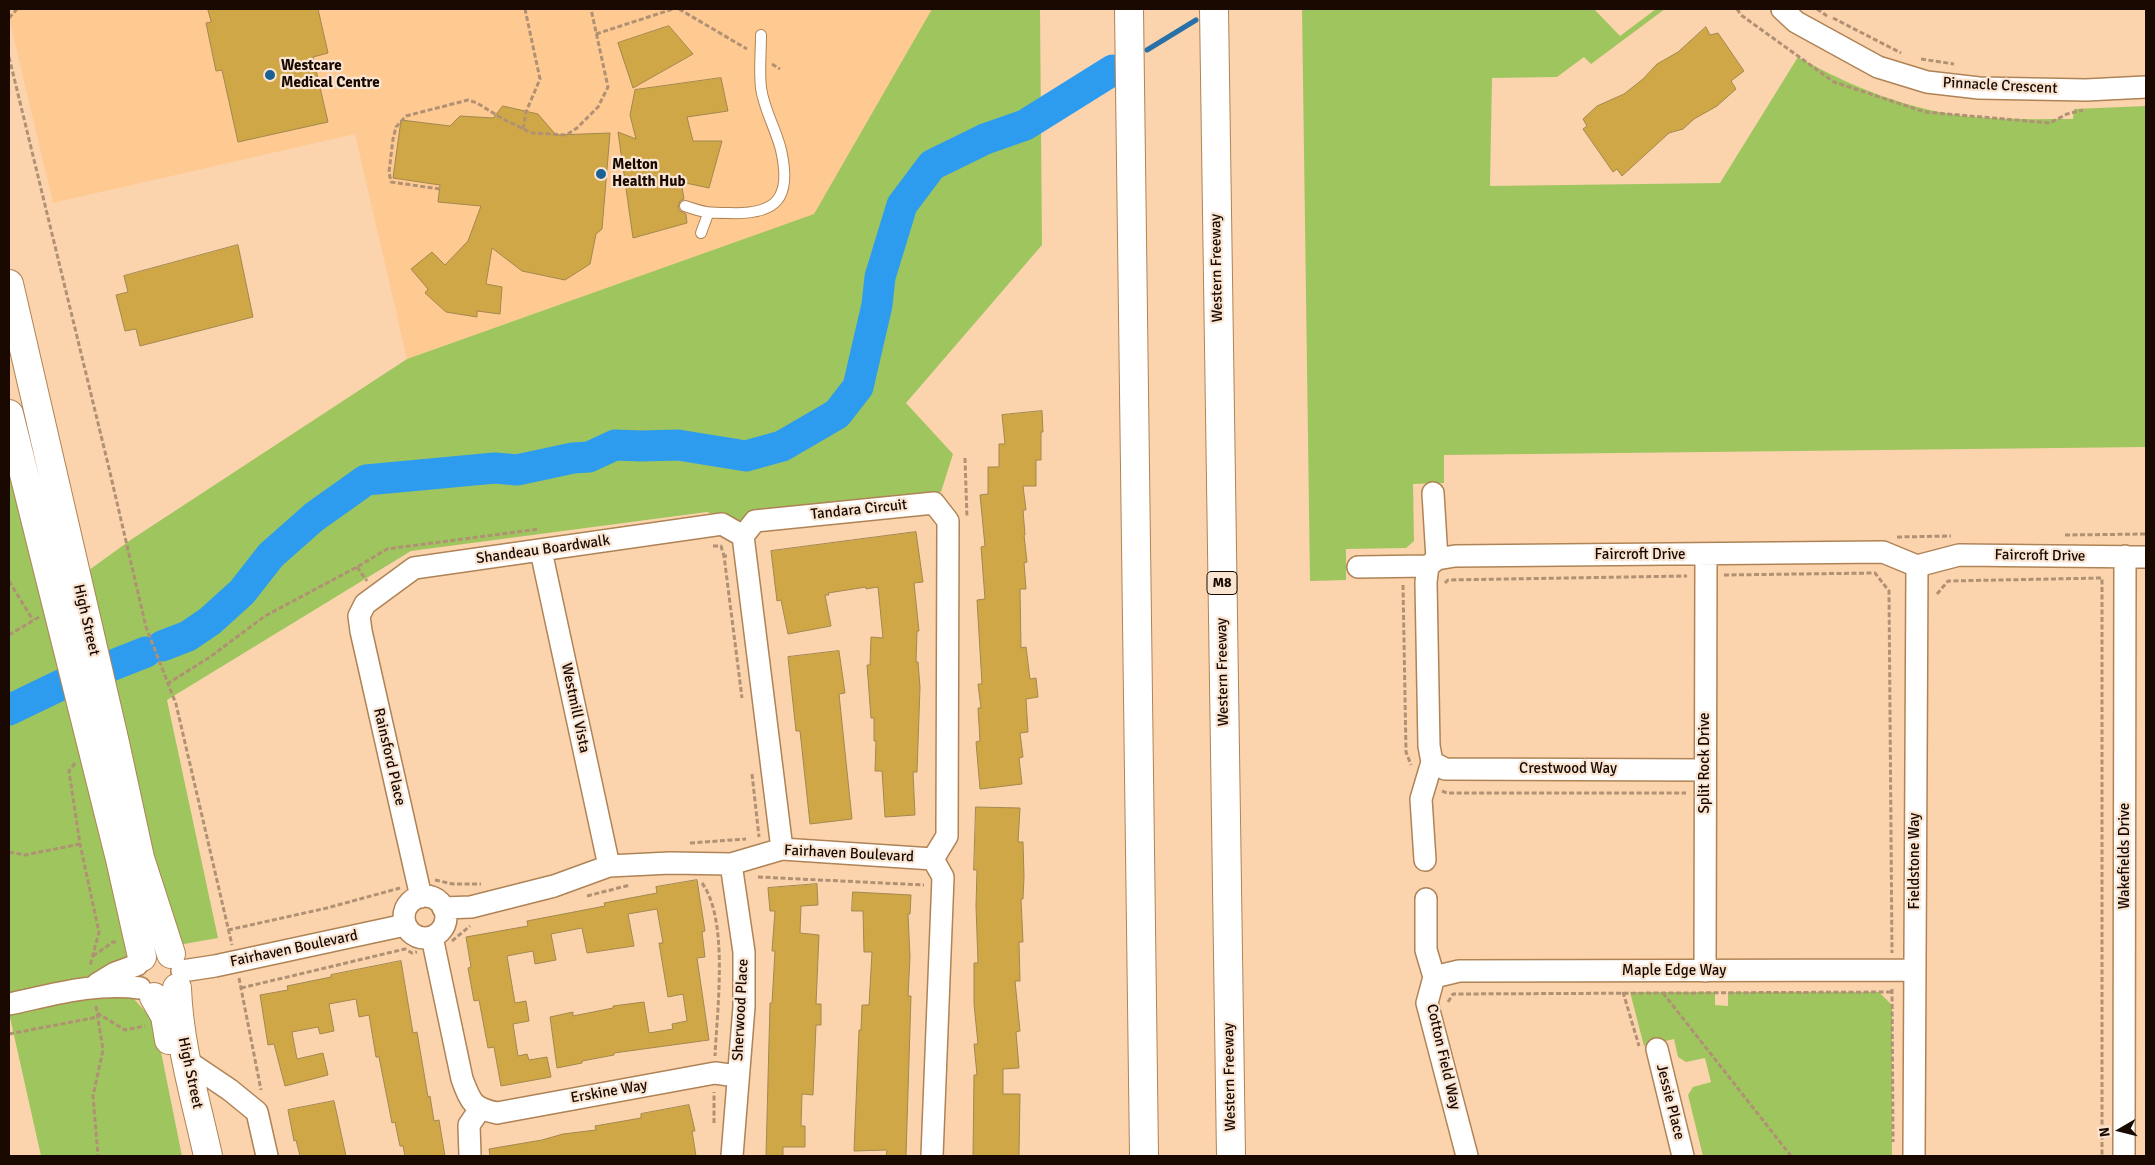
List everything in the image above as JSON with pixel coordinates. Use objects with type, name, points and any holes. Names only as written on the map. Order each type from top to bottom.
[{"type":"main road","points":[[1129,9],[1144,1156]]},
{"type":"main road","name":"Western Freeway","points":[[1214,9],[1231,1156]]},
{"type":"main road","name":"High Street","points":[[9,284],[140,858],[165,1016],[192,1156]]},
{"type":"main road","name":"High Street","points":[[9,414],[120,859],[158,974],[178,1015],[208,1156]]},
{"type":"street","name":"Pinnacle Crescent","points":[[1782,9],[1796,22],[1878,67],[1927,82],[1999,89],[2086,90],[2146,87]]},
{"type":"street","points":[[1425,860],[1421,799],[1429,771],[1426,592],[1433,562],[1433,493]]},
{"type":"street","name":"Tandara Circuit","points":[[743,536],[755,520],[934,503],[948,521],[946,836],[933,859]]},
{"type":"street","name":"Shandeau Boardwalk","points":[[359,616],[365,604],[414,568],[722,524],[743,536]]},
{"type":"street","points":[[743,536],[782,849]]},
{"type":"street","name":"Westmill Vista","points":[[541,551],[609,866]]},
{"type":"street","name":"Faircroft Drive","points":[[1358,567],[1406,566],[1455,556],[1706,565],[1883,552],[1917,566],[1959,555],[2146,557]]},
{"type":"street","name":"Wakefields Drive","points":[[2124,1156],[2125,556]]},
{"type":"street","name":"Split Rock Drive","points":[[1705,971],[1706,565]]},
{"type":"street","name":"Fieldstone Way","points":[[1914,1156],[1917,566]]},
{"type":"street","name":"Rainsford Place","points":[[359,616],[421,897]]},
{"type":"street","name":"Crestwood Way","points":[[1429,771],[1445,769],[1705,770]]},
{"type":"street","name":"Fairhaven Boulevard","points":[[443,908],[480,904],[554,886],[609,866],[670,863],[732,871],[782,849],[933,859],[943,877],[943,886],[932,1156]]},
{"type":"street","name":"Sherwood Place","points":[[732,871],[744,952],[744,1007],[732,1156]]},
{"type":"street","points":[[434,943],[408,931],[405,925],[405,910],[408,905],[421,897],[435,899],[443,908],[445,922],[434,943],[462,1079],[469,1096],[480,1109],[469,1125],[470,1156]]},
{"type":"street","points":[[1426,899],[1426,950],[1434,977]]},
{"type":"street","name":"Fairhaven Boulevard","points":[[9,1004],[91,979],[121,986],[158,974],[236,962],[405,925]]},
{"type":"street","name":"Maple Edge Way","points":[[1434,977],[1459,971],[1915,970]]},
{"type":"street","name":"Cotton Field Way","points":[[1434,977],[1427,1003],[1467,1156]]},
{"type":"street","name":"Jessie Place","points":[[1657,1049],[1683,1156]]},
{"type":"street","points":[[187,1061],[230,1090],[257,1112],[267,1156]]},
{"type":"street","name":"Erskine Way","points":[[480,1109],[497,1113],[715,1073],[737,1076]]},
{"type":"lane","points":[[685,206],[708,214],[746,214],[761,212],[773,206],[781,194],[784,182],[784,168],[781,149],[761,88],[761,35]]},
{"type":"lane","points":[[701,232],[708,214]]},
{"type":"path","points":[[9,18],[17,9]]},
{"type":"path","points":[[524,129],[526,112],[540,79],[525,9]]},
{"type":"path","points":[[440,189],[391,182],[389,172],[396,127],[406,116],[468,100],[532,133],[566,135],[577,128],[598,107],[608,87],[591,9]]},
{"type":"path","points":[[596,34],[673,9]]},
{"type":"path","points":[[679,9],[780,69]]},
{"type":"path","points":[[1817,9],[1909,57]]},
{"type":"path","points":[[9,57],[146,627],[176,704],[236,962],[261,1091],[266,1097]]},
{"type":"path","points":[[1918,58],[1962,66]]},
{"type":"path","points":[[2057,535],[2146,534]]},
{"type":"path","points":[[1888,537],[1958,536]]},
{"type":"path","points":[[1441,589],[1448,580],[1706,565],[1875,573],[1889,591],[1892,954]]},
{"type":"path","points":[[1406,566],[1403,584],[1406,752],[1413,771],[1429,771],[1447,793],[1686,793]]},
{"type":"path","points":[[1934,597],[1948,581],[2102,578],[2102,1156]]},
{"type":"path","points":[[9,581],[33,620],[9,635]]},
{"type":"path","points":[[78,758],[69,771],[80,844],[99,932],[91,979],[103,1050],[94,1096],[98,1156]]},
{"type":"path","points":[[9,852],[25,855],[80,844]]},
{"type":"path","points":[[732,871],[782,877],[943,886]]},
{"type":"path","points":[[699,878],[709,892],[715,913],[719,958],[714,1126]]},
{"type":"path","points":[[582,897],[640,883]]},
{"type":"path","points":[[241,988],[405,949],[412,953],[434,943],[449,947],[454,939],[476,922]]},
{"type":"path","points":[[1617,971],[1639,1046],[1657,1049]]},
{"type":"path","points":[[1646,971],[1791,1156]]},
{"type":"path","points":[[1448,1007],[1448,1001],[1453,994],[1892,992],[1893,1147]]},
{"type":"path","points":[[9,1034],[98,1017]]},
{"type":"shaded area","name":"Melton Health Hub","points":[[13,9],[932,9],[814,214],[407,359],[355,134],[53,203],[9,18]]},
{"type":"green space","points":[[932,9],[1040,9],[1042,245],[906,403],[953,454],[941,492],[763,513],[741,520],[729,519],[707,512],[411,551],[167,700],[218,938],[184,944],[130,942],[125,964],[133,998],[155,1022],[182,1156],[41,1156],[9,1013],[9,433],[49,599],[132,539],[407,359],[814,214]]},
{"type":"green space","points":[[1302,9],[1594,9],[1620,36],[1656,9],[1665,9],[1591,64],[1584,57],[1557,77],[1492,78],[1490,186],[1720,183],[1798,57],[1861,88],[1905,104],[1951,114],[1999,119],[2073,119],[2074,109],[2146,106],[2146,447],[1444,455],[1444,483],[1413,484],[1414,541],[1406,548],[1346,549],[1346,580],[1310,581]]},
{"type":"green space","points":[[1630,992],[1715,992],[1715,1005],[1728,1006],[1728,992],[1879,992],[1892,1005],[1892,1156],[1703,1156],[1688,1095],[1693,1087],[1711,1082],[1705,1058],[1686,1062],[1678,1057],[1674,1039],[1644,1046]]},
{"type":"building","name":"Westcare Medical Centre","points":[[208,9],[318,9],[328,53],[313,57],[328,122],[238,142],[222,70],[216,71],[206,23],[211,22]]},
{"type":"building","points":[[669,26],[693,54],[633,88],[618,43]]},
{"type":"building","points":[[1706,27],[1710,35],[1718,33],[1744,71],[1731,81],[1736,89],[1717,106],[1694,119],[1683,129],[1669,133],[1622,176],[1617,169],[1613,172],[1583,129],[1587,126],[1583,119],[1597,106],[1624,94],[1643,79],[1657,64],[1678,52]]},
{"type":"building","points":[[721,78],[728,111],[687,117],[693,141],[722,141],[709,188],[681,182],[684,199],[680,201],[678,207],[680,211],[686,214],[687,223],[633,238],[618,132],[636,139],[630,115],[635,90]]},
{"type":"building","points":[[503,106],[538,114],[556,135],[610,133],[602,229],[596,234],[590,264],[565,280],[522,271],[492,248],[486,284],[502,287],[500,314],[477,311],[477,317],[446,312],[425,293],[428,289],[411,269],[432,252],[445,265],[468,241],[481,206],[438,202],[440,185],[393,178],[401,120],[450,126],[460,116],[493,118]]},
{"type":"building","points":[[238,245],[253,317],[140,346],[136,329],[125,331],[116,295],[128,292],[124,276]]},
{"type":"building","points":[[1042,411],[1041,460],[1036,460],[1036,486],[1023,486],[1026,510],[1023,510],[1027,562],[1024,563],[1026,589],[1020,589],[1021,648],[1026,647],[1030,679],[1036,678],[1038,697],[1026,699],[1028,732],[1020,733],[1023,757],[1019,758],[1022,784],[980,789],[976,742],[980,741],[978,708],[981,708],[978,684],[982,684],[977,600],[985,599],[981,547],[985,546],[980,495],[988,494],[988,467],[999,467],[999,444],[1005,444],[1002,415]]},
{"type":"building","points":[[916,532],[923,582],[914,583],[919,631],[917,631],[916,662],[918,662],[920,687],[917,772],[913,772],[915,815],[885,817],[882,771],[875,771],[876,741],[874,741],[874,718],[871,718],[867,665],[870,665],[871,637],[883,638],[878,587],[828,593],[829,595],[825,595],[831,626],[788,634],[781,600],[777,601],[771,551]]},
{"type":"building","points":[[839,651],[845,693],[839,694],[852,819],[810,824],[800,731],[796,731],[788,657]]},
{"type":"building","points":[[976,807],[1020,808],[1018,842],[1023,842],[1024,877],[1023,899],[1021,899],[1023,942],[1019,942],[1020,981],[1015,981],[1020,1031],[1016,1032],[1019,1068],[1003,1069],[1003,1094],[1020,1094],[1019,1156],[973,1156],[974,1075],[977,1075],[974,1044],[978,1044],[974,1004],[974,963],[978,963],[977,870],[974,870]]},
{"type":"building","points":[[697,880],[705,931],[702,932],[705,957],[697,958],[709,1040],[614,1053],[614,1055],[557,1068],[550,1017],[573,1012],[573,1016],[613,1008],[613,1006],[644,1002],[649,1033],[673,1029],[672,1024],[687,1021],[683,994],[668,997],[659,943],[663,943],[657,909],[628,914],[634,946],[587,953],[582,928],[551,934],[556,960],[535,964],[533,951],[507,956],[515,1003],[526,1001],[529,1021],[513,1024],[518,1056],[527,1054],[529,1060],[547,1057],[551,1077],[501,1086],[494,1047],[488,1048],[479,1000],[474,1001],[468,968],[471,967],[466,937],[528,926],[527,921],[605,906],[604,903],[657,893],[656,887]]},
{"type":"building","points":[[817,884],[818,905],[801,906],[800,933],[819,935],[816,1004],[821,1004],[821,1025],[816,1025],[813,1095],[802,1094],[801,1126],[805,1126],[805,1147],[783,1147],[783,1156],[766,1156],[770,1003],[772,1003],[775,951],[772,951],[775,911],[770,911],[768,888]]},
{"type":"building","points":[[853,892],[911,895],[910,914],[908,914],[910,957],[908,996],[911,996],[906,1156],[886,1156],[887,1150],[854,1151],[859,1030],[861,1030],[862,1005],[869,1005],[872,952],[864,952],[863,911],[852,911]]},
{"type":"building","points":[[401,961],[413,1033],[417,1032],[428,1097],[430,1096],[434,1121],[439,1120],[445,1156],[405,1156],[403,1146],[400,1146],[395,1122],[392,1123],[379,1057],[376,1057],[369,1015],[359,1017],[356,999],[329,1004],[334,1031],[320,1034],[318,1027],[292,1032],[297,1059],[323,1053],[328,1075],[285,1086],[274,1044],[268,1045],[260,995],[288,990],[287,986],[331,977],[331,975]]},
{"type":"building","points":[[334,1101],[346,1156],[300,1156],[296,1140],[294,1141],[288,1110]]},
{"type":"building","points":[[689,1105],[695,1131],[692,1131],[696,1156],[490,1156],[489,1149],[542,1140],[563,1134],[596,1130],[595,1126],[641,1118],[641,1114]]},
{"type":"waterway","points":[[1147,50],[1196,20]]},
{"type":"waterway","points":[[162,646],[188,636],[210,621],[242,592],[271,555],[314,517],[366,480],[495,468],[517,470],[573,458],[589,457],[615,445],[678,445],[746,456],[782,446],[837,414],[858,387],[877,305],[880,277],[902,205],[932,165],[985,139],[1025,125],[1113,70]]},
{"type":"waterway","points":[[108,667],[146,652]]},
{"type":"waterway","points":[[9,710],[65,683]]},
{"type":"place","name":"Westcare Medical Centre","points":[[270,75]]},
{"type":"place","name":"Melton Health Hub","points":[[601,174]]}]
